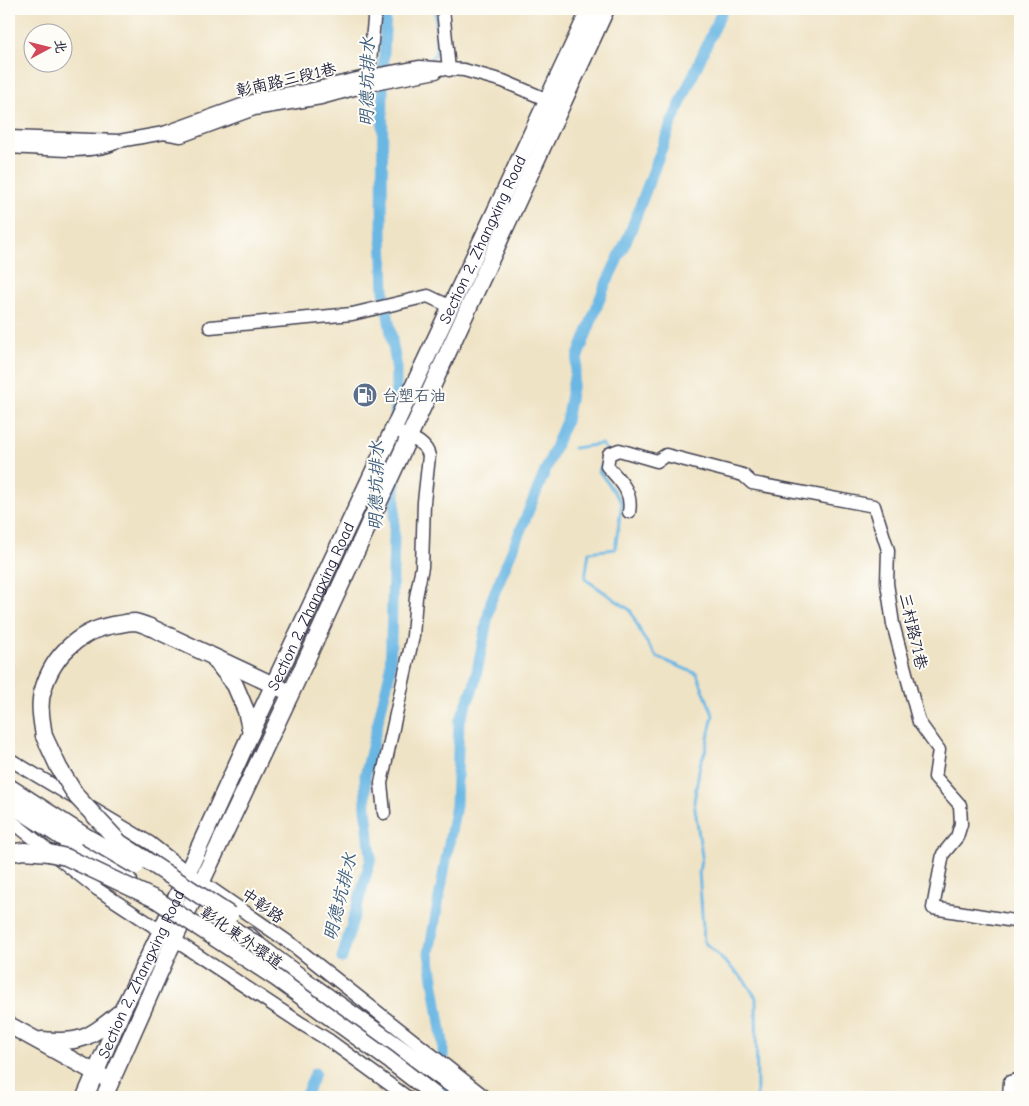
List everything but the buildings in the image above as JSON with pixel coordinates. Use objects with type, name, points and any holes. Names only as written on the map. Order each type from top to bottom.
[{"type":"main road","name":"Section 2, Zhangxing Road","points":[[85,1097],[122,1011],[201,882],[291,693],[409,438],[555,103],[590,9]]},
{"type":"main road","name":"Section 2, Zhangxing Road","points":[[104,1097],[112,1081],[168,936],[187,872],[251,733],[394,429],[449,306],[606,9]]},
{"type":"main road","points":[[259,946],[230,915],[149,864],[120,843],[77,797],[59,768],[44,736],[41,716],[42,692],[50,670],[63,651],[76,639],[94,630],[134,622],[150,627],[291,693]]},
{"type":"main road","points":[[213,657],[235,685],[246,711],[251,733]]},
{"type":"main road","name":"彰化東外環道","points":[[9,786],[162,882],[259,946],[314,988],[469,1097]]},
{"type":"main road","name":"彰化東外環道","points":[[9,803],[276,978],[437,1097]]},
{"type":"main road","points":[[9,853],[37,852],[66,856],[157,900]]},
{"type":"main road","points":[[32,1039],[62,1042],[81,1040],[98,1031],[122,1011]]},
{"type":"main road","points":[[9,1025],[112,1081]]},
{"type":"street","points":[[369,81],[375,9]]},
{"type":"street","points":[[443,9],[449,70]]},
{"type":"street","name":"彰南路三段1巷","points":[[9,137],[119,141],[164,133],[264,98],[337,84],[449,70],[464,70],[503,81],[555,103]]},
{"type":"street","name":"彰南路三段1巷","points":[[9,147],[84,149],[106,147],[119,141]]},
{"type":"street","points":[[210,327],[352,314],[428,296],[449,306]]},
{"type":"street","points":[[384,813],[380,783],[413,636],[416,597],[422,567],[424,502],[429,456],[428,450],[422,443],[394,429]]},
{"type":"street","name":"三村路71巷","points":[[629,512],[631,501],[624,486],[607,466],[609,454],[619,450],[657,461],[666,455],[743,475],[752,483],[874,506],[888,550],[887,583],[893,624],[919,722],[939,750],[935,777],[960,805],[962,824],[957,837],[943,854],[933,908],[1020,922]]},
{"type":"street","name":"中彰路","points":[[9,760],[150,843],[187,872],[294,946],[485,1097]]},
{"type":"street","points":[[9,819],[98,889],[330,1041],[407,1097]]},
{"type":"street","points":[[1009,1097],[1010,1082],[1020,1078]]},
{"type":"waterway","name":"明德坑排水","points":[[342,958],[371,858],[365,776],[390,672],[395,504],[396,364],[384,291],[382,234],[383,78],[386,9]]},
{"type":"waterway","points":[[426,64],[436,53],[436,9]]},
{"type":"waterway","points":[[443,1097],[443,1043],[429,953],[456,805],[459,722],[474,686],[491,601],[566,421],[578,356],[604,288],[629,235],[671,124],[723,9]]},
{"type":"waterway","points":[[574,448],[602,444],[607,452]]},
{"type":"waterway","points":[[602,464],[599,471],[622,503],[615,549],[589,552],[585,579],[630,610],[643,637],[657,657],[697,674],[713,715],[705,752],[700,764],[694,802],[702,856],[699,871],[704,942],[745,981],[756,998],[757,1097]]},
{"type":"waterway","name":"明德坑排水","points":[[305,1097],[315,1073]]},
{"type":"place","name":"台塑石油","points":[[365,395]]}]
